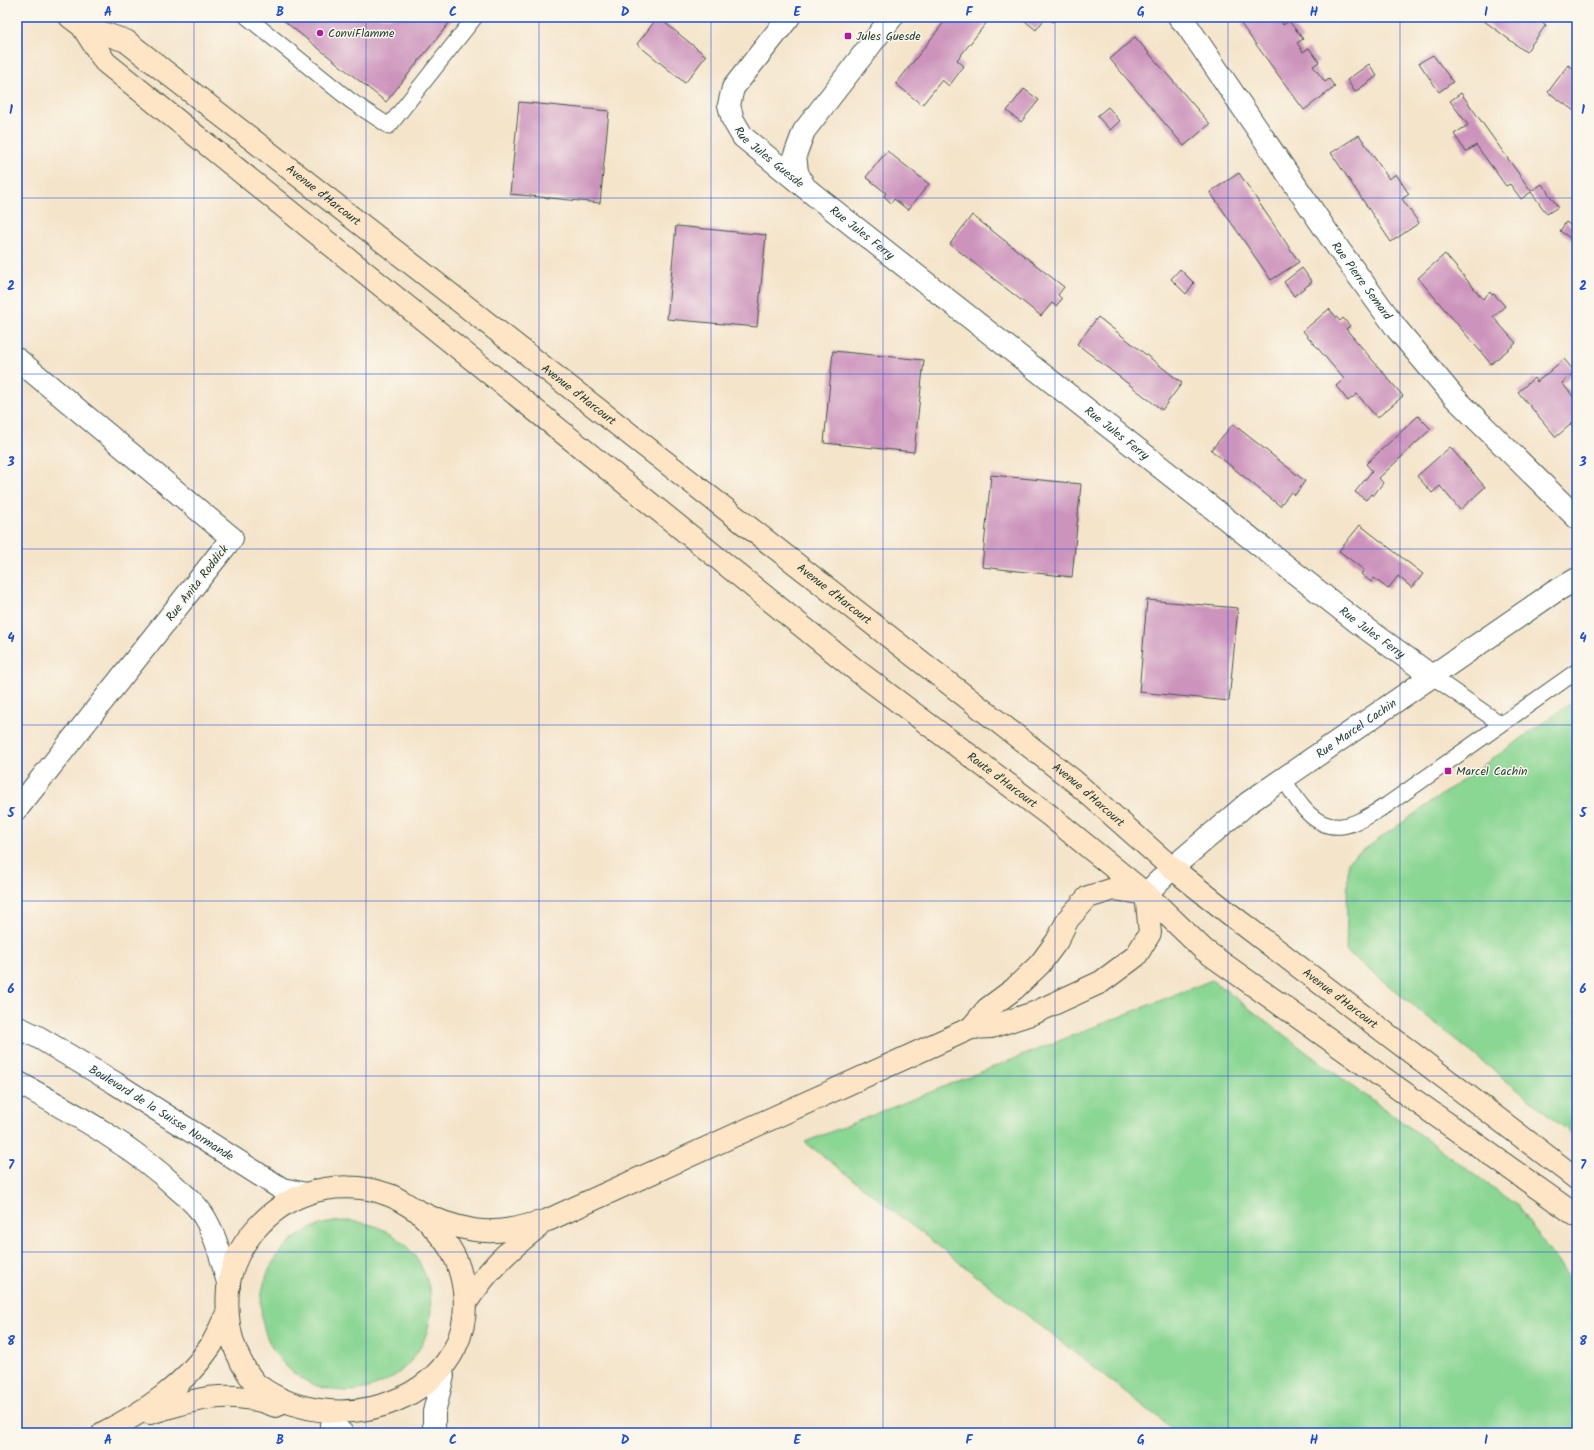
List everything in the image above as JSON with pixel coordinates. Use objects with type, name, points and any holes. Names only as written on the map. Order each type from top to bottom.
[{"type":"main road","name":"Avenue d'Harcourt","points":[[76,22],[105,62],[856,670]]},
{"type":"main road","name":"Avenue d'Harcourt","points":[[76,22],[126,41],[1074,781],[1172,868],[1577,1179]]},
{"type":"main road","name":"Route d'Harcourt","points":[[856,670],[1049,815],[1146,894]]},
{"type":"main road","points":[[971,1028],[987,1009],[1014,989],[1040,964],[1057,941],[1068,919],[1088,897],[1114,889],[1146,894],[1204,950],[1577,1216]]},
{"type":"main road","points":[[288,1410],[263,1392],[249,1376],[238,1356],[230,1334],[227,1314],[228,1286],[238,1255],[256,1228],[277,1209],[306,1194],[343,1187],[370,1189],[389,1195],[418,1211],[459,1226],[490,1231],[507,1231],[548,1220],[971,1028],[991,1028],[1040,1010],[1100,982],[1136,956],[1150,934],[1146,894]]},
{"type":"main road","points":[[132,1418],[185,1402],[240,1396],[266,1402],[337,1429],[376,1422],[396,1415],[421,1399],[443,1376],[455,1355],[463,1328],[465,1304],[459,1266],[446,1241],[418,1211]]},
{"type":"main road","points":[[465,1304],[488,1271],[513,1246],[548,1220]]},
{"type":"main road","points":[[103,1433],[132,1418],[174,1388],[192,1370],[210,1346],[227,1314]]},
{"type":"street","name":"Rue Jules Guesde","points":[[789,17],[733,88],[729,105],[733,120],[743,137],[804,186]]},
{"type":"street","name":"Rue Jules Guesde","points":[[804,186],[797,172],[795,155],[804,131],[892,17]]},
{"type":"street","name":"Rue Pierre Semard","points":[[1179,17],[1188,27],[1259,130],[1340,251],[1397,329],[1454,397],[1577,518]]},
{"type":"street","name":"Rue Jules Ferry","points":[[804,186],[1350,616],[1433,676]]},
{"type":"street","name":"Rue Anita Roddick","points":[[17,359],[232,538],[17,809]]},
{"type":"street","name":"Rue Marcel Cachin","points":[[1146,894],[1172,868],[1241,809],[1554,592],[1577,579]]},
{"type":"street","name":"Boulevard de la Suisse Normande","points":[[17,1027],[38,1037],[115,1083],[282,1189],[306,1194]]},
{"type":"street","points":[[17,1082],[67,1110],[162,1173],[196,1206],[204,1216],[216,1240],[228,1286]]},
{"type":"street","points":[[434,1433],[434,1412],[443,1376]]},
{"type":"lane","points":[[247,17],[351,101],[389,126],[475,17]]},
{"type":"lane","points":[[1284,778],[1297,801],[1313,818],[1327,824],[1341,827],[1356,822],[1387,805],[1577,671]]},
{"type":"lane","points":[[1433,676],[1501,724]]},
{"type":"green space","points":[[1577,699],[1577,1138],[1346,951],[1348,861]]},
{"type":"green space","points":[[1212,980],[1322,1064],[1517,1205],[1577,1289],[1577,1433],[1178,1433],[805,1142]]},
{"type":"green space","points":[[338,1221],[354,1221],[379,1227],[400,1240],[412,1252],[425,1273],[431,1298],[431,1314],[425,1339],[412,1360],[400,1372],[379,1385],[354,1391],[338,1391],[313,1385],[292,1372],[280,1360],[267,1339],[261,1314],[261,1298],[267,1273],[280,1252],[292,1240],[313,1227]]},
{"type":"building","points":[[279,17],[454,17],[386,102]]},
{"type":"building","points":[[658,17],[706,56],[685,83],[637,44]]},
{"type":"building","points":[[948,17],[991,17],[957,60],[964,66],[949,86],[942,80],[922,105],[896,84]]},
{"type":"building","points":[[1020,17],[1046,17],[1036,30]]},
{"type":"building","points":[[1046,17],[1058,17],[1053,22]]},
{"type":"building","points":[[1251,17],[1286,17],[1281,21],[1283,25],[1289,21],[1303,39],[1297,43],[1303,52],[1309,48],[1319,62],[1313,66],[1325,82],[1329,79],[1335,87],[1304,110],[1241,24]]},
{"type":"building","points":[[1485,17],[1535,17],[1546,25],[1526,52],[1483,20]]},
{"type":"building","points":[[1135,37],[1210,124],[1184,146],[1110,59]]},
{"type":"building","points":[[1433,55],[1453,82],[1439,92],[1419,63]]},
{"type":"building","points":[[1369,64],[1377,76],[1355,92],[1347,80]]},
{"type":"building","points":[[1568,65],[1577,71],[1577,113],[1548,92]]},
{"type":"building","points":[[1024,89],[1039,100],[1021,122],[1007,111]]},
{"type":"building","points":[[1461,93],[1531,191],[1542,184],[1558,207],[1547,214],[1531,192],[1521,199],[1510,184],[1506,186],[1476,145],[1466,152],[1454,134],[1468,125],[1450,101]]},
{"type":"building","points":[[519,102],[609,111],[600,203],[510,194]]},
{"type":"building","points":[[1108,107],[1120,121],[1110,130],[1097,116]]},
{"type":"building","points":[[1359,135],[1389,179],[1396,174],[1409,194],[1402,199],[1419,223],[1391,242],[1331,153]]},
{"type":"building","points":[[887,151],[929,184],[908,210],[894,199],[891,203],[884,196],[886,193],[866,177]]},
{"type":"building","points":[[1239,173],[1299,262],[1271,280],[1210,192]]},
{"type":"building","points":[[972,215],[1064,287],[1058,295],[1062,299],[1056,306],[1052,303],[1041,316],[950,244]]},
{"type":"building","points":[[1566,222],[1577,230],[1577,235],[1573,240],[1560,231]]},
{"type":"building","points":[[676,226],[766,235],[757,327],[667,319]]},
{"type":"building","points":[[1445,254],[1483,299],[1490,292],[1492,295],[1494,294],[1505,306],[1493,317],[1516,343],[1491,364],[1418,278]]},
{"type":"building","points":[[1302,268],[1312,282],[1294,296],[1284,282]]},
{"type":"building","points":[[1180,269],[1194,283],[1186,294],[1171,279]]},
{"type":"building","points":[[1329,309],[1340,321],[1343,318],[1350,326],[1346,329],[1403,396],[1377,418],[1357,394],[1348,401],[1336,386],[1344,379],[1303,331]]},
{"type":"building","points":[[1098,317],[1182,383],[1162,410],[1077,344]]},
{"type":"building","points":[[833,351],[924,360],[914,452],[824,443]]},
{"type":"building","points":[[1564,359],[1575,372],[1562,383],[1577,401],[1577,419],[1556,437],[1518,392],[1534,378],[1537,382]]},
{"type":"building","points":[[1418,416],[1431,429],[1379,478],[1383,483],[1373,496],[1371,494],[1366,500],[1355,492],[1372,471],[1366,464]]},
{"type":"building","points":[[1233,424],[1305,481],[1295,495],[1291,492],[1280,506],[1211,450]]},
{"type":"building","points":[[1450,447],[1485,487],[1460,510],[1440,486],[1432,493],[1417,476]]},
{"type":"building","points":[[991,475],[1081,484],[1072,577],[982,567]]},
{"type":"building","points":[[1360,525],[1423,574],[1412,588],[1398,576],[1388,589],[1374,578],[1371,582],[1361,574],[1364,570],[1339,551]]},
{"type":"building","points":[[1147,600],[1238,608],[1229,701],[1139,692]]},
{"type":"place","name":"ConviFlamme","points":[[320,33]]},
{"type":"place","name":"Jules Guesde","points":[[848,36]]},
{"type":"place","name":"Marcel Cachin","points":[[1448,771]]}]
